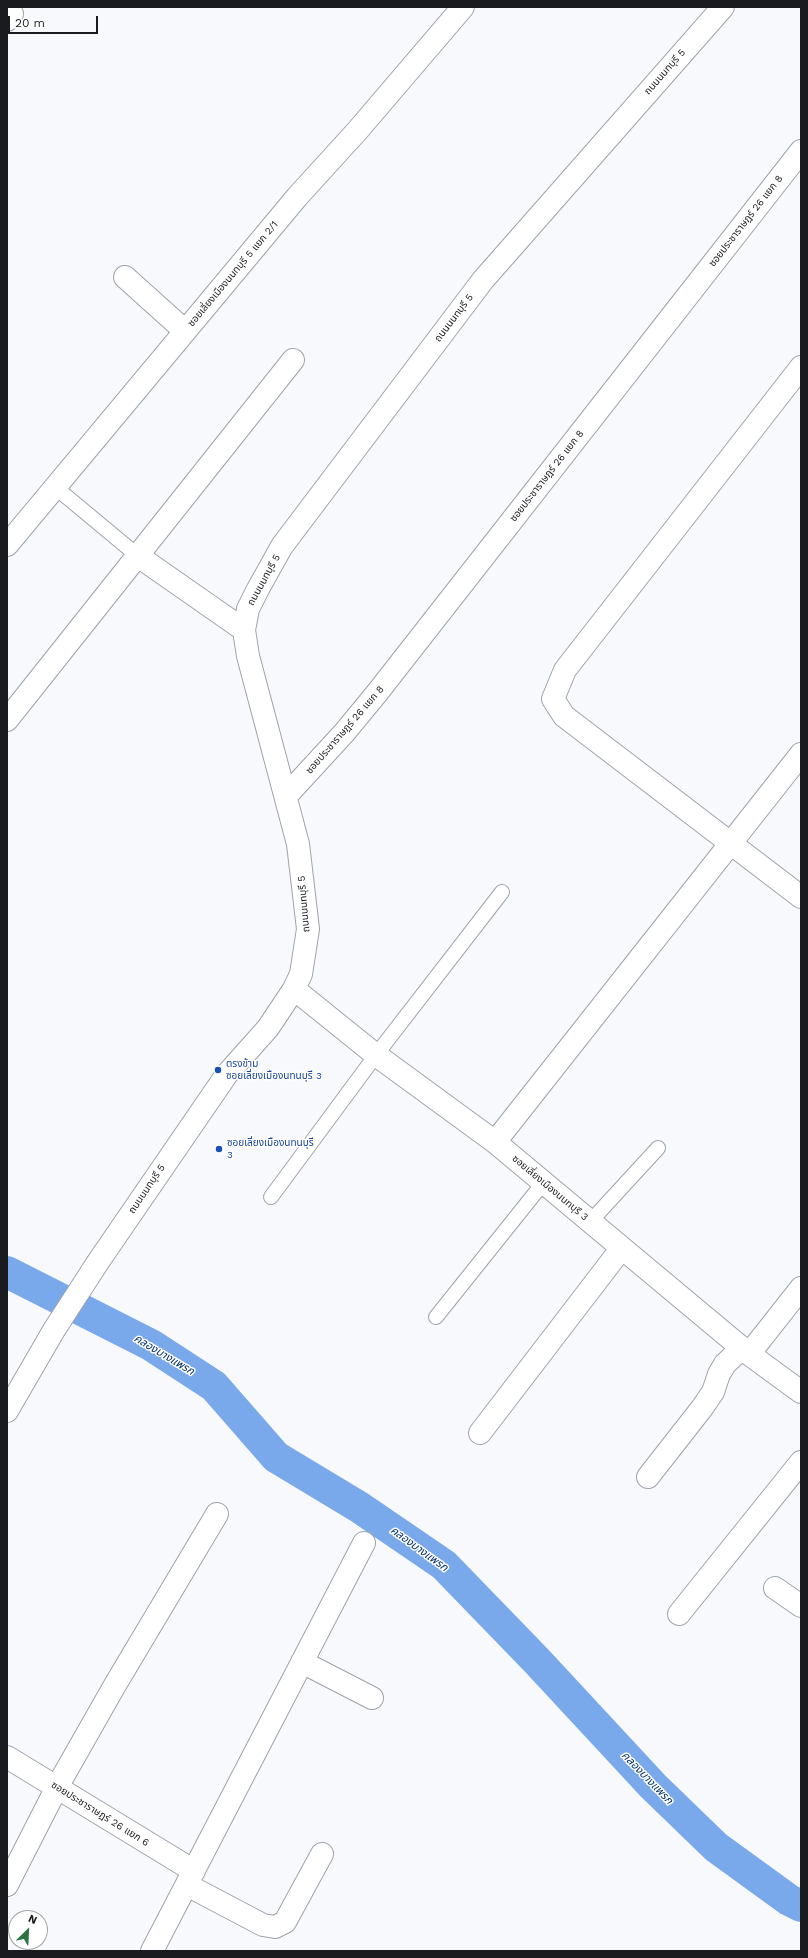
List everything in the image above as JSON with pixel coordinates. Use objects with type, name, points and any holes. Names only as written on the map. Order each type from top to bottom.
[{"type":"street","name":"ถนนนนทบุรี 5","points":[[7,1411],[54,1330],[98,1262],[227,1074],[268,1028],[294,989],[301,974],[308,929],[298,844],[248,656],[244,630],[248,609],[282,546],[483,280],[723,7]]},
{"type":"street","name":"ซอยเลี่ยงเมืองนนทบุรี 5 แยก 2/1","points":[[7,545],[297,197],[358,130],[457,9]]},
{"type":"street","name":"ซอยประชาราษฎร์ 26 แยก 8","points":[[286,796],[344,733],[377,693],[801,151]]},
{"type":"street","points":[[125,278],[185,331]]},
{"type":"street","points":[[7,720],[293,360]]},
{"type":"street","points":[[801,367],[565,670],[553,699],[564,716],[801,897]]},
{"type":"street","points":[[138,556],[244,630]]},
{"type":"street","points":[[495,1142],[801,754]]},
{"type":"street","name":"ซอยเลี่ยงเมืองนนทบุรี 3","points":[[294,989],[376,1055],[495,1142],[544,1182],[621,1249],[745,1351],[801,1392]]},
{"type":"street","points":[[480,1433],[621,1249]]},
{"type":"street","points":[[648,1477],[709,1398],[725,1364],[745,1351],[801,1288]]},
{"type":"street","points":[[679,1614],[801,1462]]},
{"type":"street","points":[[7,1885],[57,1787],[115,1685],[217,1514]]},
{"type":"street","points":[[152,1951],[364,1543]]},
{"type":"street","points":[[776,1588],[801,1606]]},
{"type":"street","points":[[302,1662],[372,1698]]},
{"type":"street","name":"ซอยประชาราษฎร์ 26 แยก 6","points":[[7,1757],[57,1787],[190,1878],[263,1925],[275,1927],[285,1922],[322,1854]]},
{"type":"lane","points":[[55,487],[138,556]]},
{"type":"lane","points":[[271,1197],[376,1055],[502,892]]},
{"type":"lane","points":[[590,1222],[658,1148]]},
{"type":"lane","points":[[436,1317],[544,1182]]},
{"type":"waterway","name":"คลองบางแพรก","points":[[7,1272],[151,1345],[214,1386],[276,1457],[359,1507],[444,1565],[537,1661],[653,1786],[716,1847],[789,1900],[801,1906]]},
{"type":"place","name":"ตรงข้าม ซอยเลี่ยงเมืองนทนบุรี 3","points":[[218,1070]]},
{"type":"place","name":"ซอยเลี่ยงเมืองนทนบุรี 3","points":[[219,1149]]}]
